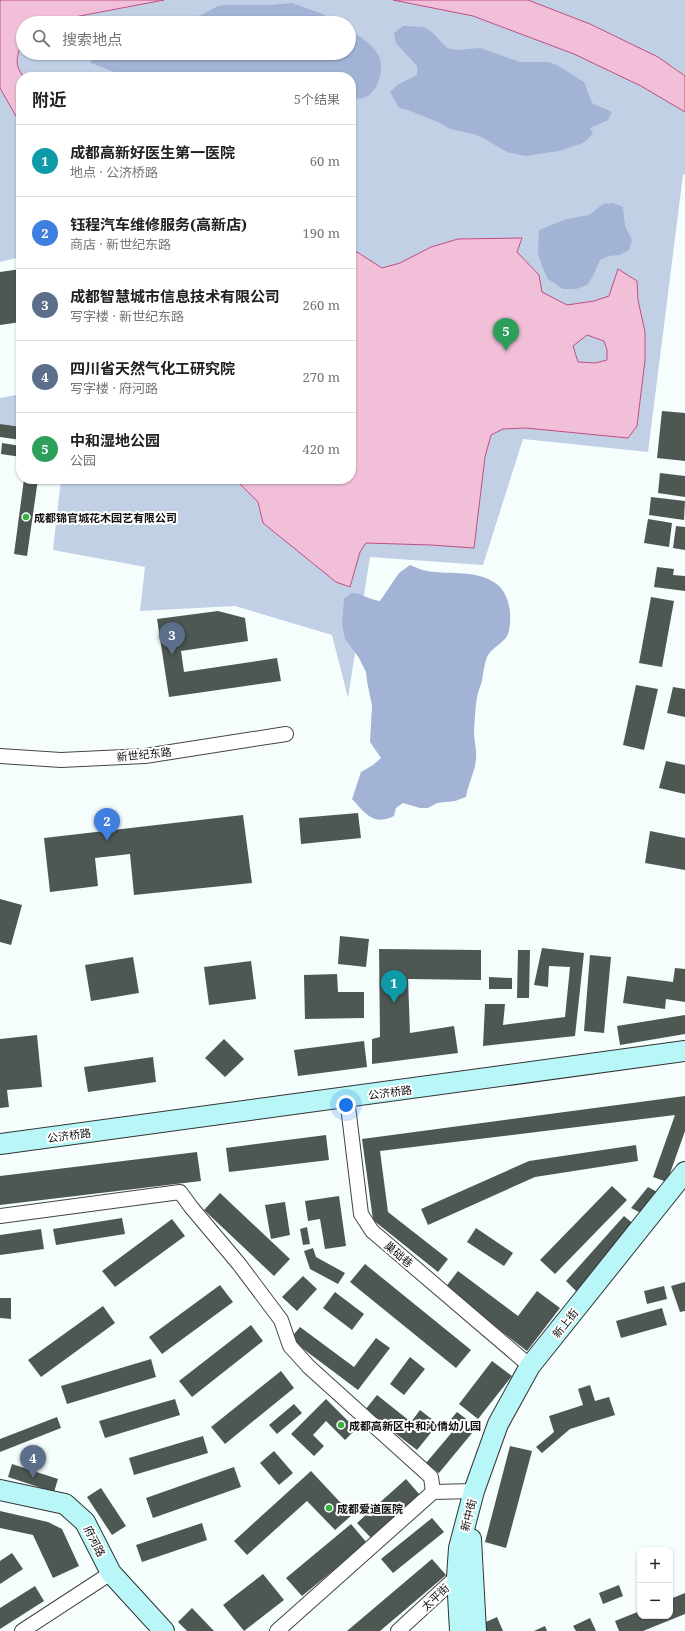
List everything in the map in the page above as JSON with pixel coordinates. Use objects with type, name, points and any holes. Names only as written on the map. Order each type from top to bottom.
[{"type":"main road","name":"公济桥路","points":[[0,1144],[685,1051]]},
{"type":"main road","name":"新上街","points":[[474,1491],[498,1424],[530,1366],[685,1172]]},
{"type":"main road","name":"府河路","points":[[0,1490],[65,1504],[85,1522],[111,1573],[164,1631]]},
{"type":"main road","name":"新中街","points":[[474,1491],[471,1547],[476,1631]]},
{"type":"main road","name":"新中街","points":[[460,1631],[457,1577],[459,1548],[474,1491]]},
{"type":"street","name":"新世纪东路","points":[[0,756],[62,760],[145,756],[286,734]]},
{"type":"street","name":"巢础巷","points":[[347,1098],[361,1214],[372,1231],[530,1366]]},
{"type":"street","points":[[0,1216],[180,1192],[191,1208],[239,1264],[281,1320],[290,1346],[309,1367],[431,1477],[433,1492]]},
{"type":"street","points":[[277,1631],[433,1492],[474,1491]]},
{"type":"street","name":"太平街","points":[[398,1631],[472,1564]]},
{"type":"street","points":[[22,1631],[111,1573]]},
{"type":"shaded area","points":[[0,0],[685,0],[685,174],[683,175],[648,452],[523,439],[483,565],[370,557],[348,698],[332,635],[235,606],[140,611],[145,567],[53,550],[60,484],[356,484],[356,72],[16,72],[16,258],[0,262]]},
{"type":"shaded area","points":[[0,0],[164,0],[80,16],[16,16],[16,60],[17,60],[20,72],[16,72],[16,116],[0,88]]},
{"type":"shaded area","points":[[393,0],[528,0],[590,24],[658,57],[685,76],[685,112],[641,86],[574,54],[473,16]]},
{"type":"shaded area","points":[[292,3],[326,16],[199,16],[218,6]]},
{"type":"shaded area","points":[[403,26],[424,27],[432,32],[447,48],[456,50],[480,48],[520,62],[548,62],[557,65],[584,82],[592,103],[612,112],[608,120],[590,128],[593,134],[583,143],[559,151],[525,156],[507,152],[473,134],[450,129],[440,123],[408,110],[399,108],[390,92],[397,85],[417,75],[417,66],[396,43],[394,33]]},
{"type":"shaded area","points":[[356,34],[371,46],[378,54],[381,70],[376,88],[368,96],[357,98],[356,72],[114,72],[91,63],[91,60],[356,60]]},
{"type":"shaded area","points":[[613,203],[623,207],[625,226],[632,240],[629,250],[620,255],[609,256],[600,260],[587,285],[576,289],[563,289],[548,279],[538,254],[539,230],[567,219],[589,215],[603,204]]},
{"type":"shaded area","points":[[522,238],[517,252],[539,275],[542,292],[567,305],[594,301],[609,296],[618,269],[637,281],[638,300],[645,332],[645,360],[637,426],[628,438],[526,428],[503,429],[491,435],[485,457],[474,548],[366,543],[360,552],[350,587],[336,582],[263,523],[258,502],[240,484],[356,484],[356,253],[357,252],[382,268],[400,263],[431,247],[458,239]],"holes":[[[587,335],[604,341],[607,350],[607,360],[595,363],[578,362],[573,346]]]},
{"type":"shaded area","points":[[16,395],[16,428],[0,424],[0,398]]},
{"type":"shaded area","points":[[410,565],[427,571],[473,575],[490,580],[498,585],[508,600],[510,624],[508,635],[491,651],[485,663],[476,707],[474,732],[476,759],[466,797],[455,801],[437,803],[428,808],[420,808],[403,803],[396,808],[394,816],[381,820],[370,817],[352,799],[361,772],[381,758],[370,742],[372,706],[366,672],[359,658],[345,639],[342,624],[344,599],[351,593],[380,601],[399,573]]},
{"type":"building","points":[[16,270],[16,323],[0,325],[0,272]]},
{"type":"building","points":[[662,411],[685,413],[685,461],[657,458]]},
{"type":"building","points":[[0,424],[16,426],[16,439],[0,437]]},
{"type":"building","points":[[2,443],[16,445],[16,456],[1,454]]},
{"type":"building","points":[[660,473],[685,476],[685,497],[658,493]]},
{"type":"building","name":"成都锦官城花木园艺有限公司","points":[[23,484],[37,484],[27,556],[14,554]]},
{"type":"building","points":[[651,497],[685,501],[684,520],[649,515]]},
{"type":"building","points":[[648,519],[672,523],[669,547],[644,543]]},
{"type":"building","points":[[676,526],[685,527],[685,550],[673,548]]},
{"type":"building","points":[[657,567],[674,569],[673,575],[685,576],[685,591],[654,587]]},
{"type":"building","points":[[651,597],[674,601],[662,667],[639,663]]},
{"type":"building","points":[[218,611],[245,618],[248,641],[181,651],[184,672],[277,658],[281,681],[169,697],[157,619]]},
{"type":"building","points":[[636,685],[658,689],[644,750],[623,745]]},
{"type":"building","points":[[673,687],[685,689],[685,717],[667,713]]},
{"type":"building","points":[[666,761],[685,765],[685,794],[659,788]]},
{"type":"building","points":[[358,813],[361,838],[301,844],[299,818]]},
{"type":"building","points":[[243,815],[252,883],[134,895],[130,854],[95,858],[98,886],[50,892],[44,838]]},
{"type":"building","points":[[650,831],[685,838],[685,870],[645,863]]},
{"type":"building","points":[[0,899],[22,905],[11,945],[0,942]]},
{"type":"building","points":[[340,936],[369,939],[366,967],[338,964]]},
{"type":"building","points":[[542,948],[584,953],[575,1036],[483,1046],[485,1004],[505,1004],[503,1025],[565,1017],[570,967],[549,966],[548,987],[534,985]]},
{"type":"building","points":[[379,949],[481,950],[481,980],[408,979],[410,1033],[454,1026],[458,1053],[372,1064],[372,1039],[380,1037]]},
{"type":"building","points":[[518,950],[530,950],[529,998],[517,998]]},
{"type":"building","points":[[590,955],[611,957],[604,1033],[584,1031]]},
{"type":"building","points":[[133,957],[139,993],[91,1001],[85,965]]},
{"type":"building","points":[[251,961],[256,999],[209,1005],[204,967]]},
{"type":"building","points":[[675,968],[685,969],[685,1002],[666,999],[665,1009],[623,1003],[627,976],[673,982]]},
{"type":"building","points":[[337,974],[338,992],[364,992],[364,1018],[305,1019],[304,975]]},
{"type":"building","points":[[489,977],[512,978],[512,989],[489,989]]},
{"type":"building","points":[[685,1015],[685,1034],[620,1045],[617,1026]]},
{"type":"building","points":[[37,1035],[42,1087],[7,1090],[9,1107],[0,1108],[0,1039]]},
{"type":"building","points":[[224,1039],[244,1059],[225,1077],[205,1058]]},
{"type":"building","points":[[364,1041],[367,1067],[298,1076],[294,1050]]},
{"type":"building","points":[[153,1057],[156,1082],[88,1092],[84,1067]]},
{"type":"building","points":[[685,1096],[685,1131],[667,1182],[653,1177],[675,1115],[380,1151],[388,1212],[448,1259],[438,1272],[373,1220],[362,1139]]},
{"type":"building","points":[[326,1135],[329,1160],[229,1172],[226,1148]]},
{"type":"building","points":[[636,1145],[638,1161],[535,1177],[428,1225],[421,1209],[529,1161]]},
{"type":"building","points":[[197,1152],[201,1181],[0,1205],[0,1176]]},
{"type":"building","points":[[612,1186],[627,1200],[555,1274],[540,1260]]},
{"type":"building","points":[[648,1187],[663,1195],[645,1215],[631,1208]]},
{"type":"building","points":[[220,1193],[290,1259],[274,1276],[204,1210]]},
{"type":"building","points":[[339,1196],[346,1246],[325,1249],[320,1219],[308,1221],[305,1201]]},
{"type":"building","points":[[285,1202],[290,1235],[271,1239],[265,1205]]},
{"type":"building","points":[[624,1216],[636,1226],[577,1292],[566,1281]]},
{"type":"building","points":[[122,1218],[125,1234],[56,1245],[53,1229]]},
{"type":"building","points":[[172,1219],[185,1236],[115,1287],[102,1271]]},
{"type":"building","points":[[307,1227],[310,1244],[303,1245],[300,1229]]},
{"type":"building","points":[[476,1228],[513,1253],[504,1266],[467,1242]]},
{"type":"building","points":[[41,1229],[44,1249],[0,1255],[0,1235]]},
{"type":"building","points":[[313,1248],[316,1257],[345,1273],[338,1284],[310,1269],[304,1251]]},
{"type":"building","points":[[365,1264],[471,1350],[456,1368],[350,1282]]},
{"type":"building","points":[[458,1271],[518,1316],[537,1291],[560,1308],[527,1351],[445,1288]]},
{"type":"building","points":[[303,1276],[317,1289],[297,1311],[282,1297]]},
{"type":"building","points":[[685,1282],[685,1311],[680,1312],[671,1286]]},
{"type":"building","points":[[220,1285],[233,1302],[162,1354],[149,1337]]},
{"type":"building","points":[[664,1286],[667,1299],[647,1304],[644,1291]]},
{"type":"building","points":[[335,1292],[364,1314],[352,1330],[323,1308]]},
{"type":"building","points":[[0,1298],[11,1298],[11,1319],[0,1318]]},
{"type":"building","points":[[103,1306],[115,1323],[41,1377],[28,1360]]},
{"type":"building","points":[[662,1308],[667,1325],[621,1338],[616,1321]]},
{"type":"building","points":[[251,1325],[263,1341],[192,1397],[179,1381]]},
{"type":"building","points":[[300,1327],[354,1367],[376,1338],[390,1348],[358,1390],[290,1339]]},
{"type":"building","points":[[410,1357],[425,1369],[404,1395],[390,1384]]},
{"type":"building","points":[[151,1359],[156,1377],[67,1404],[61,1386]]},
{"type":"building","points":[[492,1361],[512,1376],[478,1419],[459,1404]]},
{"type":"building","points":[[281,1371],[294,1388],[225,1444],[211,1427]]},
{"type":"building","points":[[590,1385],[595,1401],[609,1397],[615,1415],[570,1429],[542,1453],[536,1447],[554,1432],[549,1416],[583,1405],[578,1389]]},
{"type":"building","points":[[377,1395],[411,1422],[420,1410],[438,1424],[417,1450],[365,1410]]},
{"type":"building","points":[[175,1399],[180,1415],[105,1438],[99,1421]]},
{"type":"building","name":"成都高新区中和沁倩幼儿园","points":[[326,1399],[356,1429],[345,1440],[326,1421],[313,1435],[324,1446],[314,1456],[291,1434]]},
{"type":"building","points":[[294,1404],[302,1413],[277,1434],[269,1425]]},
{"type":"building","points":[[457,1412],[477,1427],[439,1473],[426,1463],[453,1431],[446,1425]]},
{"type":"building","points":[[57,1417],[61,1428],[0,1452],[0,1439]]},
{"type":"building","points":[[203,1436],[208,1453],[134,1475],[129,1458]]},
{"type":"building","points":[[510,1446],[532,1451],[506,1548],[485,1542]]},
{"type":"building","points":[[274,1451],[293,1473],[279,1485],[260,1463]]},
{"type":"building","points":[[12,1464],[58,1479],[54,1492],[8,1477]]},
{"type":"building","points":[[234,1467],[241,1487],[153,1518],[146,1498]]},
{"type":"building","name":"成都爱道医院","points":[[311,1471],[352,1515],[335,1530],[307,1501],[247,1555],[234,1541]]},
{"type":"building","points":[[406,1479],[420,1495],[372,1539],[357,1523]]},
{"type":"building","points":[[101,1488],[126,1526],[112,1535],[87,1497]]},
{"type":"building","points":[[0,1511],[48,1522],[62,1529],[79,1566],[53,1578],[33,1535],[0,1528]]},
{"type":"building","points":[[432,1518],[444,1532],[393,1573],[381,1559]]},
{"type":"building","points":[[202,1523],[207,1540],[142,1562],[136,1545]]},
{"type":"building","points":[[351,1524],[367,1543],[302,1596],[286,1578]]},
{"type":"building","points":[[12,1553],[23,1569],[0,1584],[0,1561]]},
{"type":"building","points":[[432,1559],[446,1575],[380,1631],[347,1631]]},
{"type":"building","points":[[263,1574],[284,1600],[244,1631],[223,1605]]},
{"type":"building","points":[[619,1585],[623,1596],[603,1604],[599,1593]]},
{"type":"building","points":[[35,1586],[44,1601],[0,1629],[0,1608]]},
{"type":"building","points":[[685,1593],[685,1614],[673,1619],[673,1598]]},
{"type":"building","points":[[192,1608],[214,1631],[187,1631],[178,1622]]},
{"type":"building","points":[[637,1612],[637,1619],[673,1619],[643,1631],[619,1631],[615,1621]]},
{"type":"building","points":[[497,1617],[503,1631],[479,1631],[477,1626]]},
{"type":"building","points":[[590,1618],[596,1631],[576,1631],[573,1626]]},
{"type":"building","points":[[545,1626],[547,1631],[534,1631]]},
{"type":"place","name":"中和湿地公园","points":[[506,351]]},
{"type":"place","name":"成都锦官城花木园艺有限公司","points":[[26,517]]},
{"type":"place","name":"成都智慧城市信息技术有限公司","points":[[172,655]]},
{"type":"place","name":"钰程汽车维修服务(高新店)","points":[[107,841]]},
{"type":"place","name":"成都高新好医生第一医院","points":[[394,1003]]},
{"type":"place","name":"成都高新区中和沁倩幼儿园","points":[[341,1425]]},
{"type":"place","name":"四川省天然气化工研究院","points":[[33,1478]]},
{"type":"place","name":"成都爱道医院","points":[[329,1508]]}]
